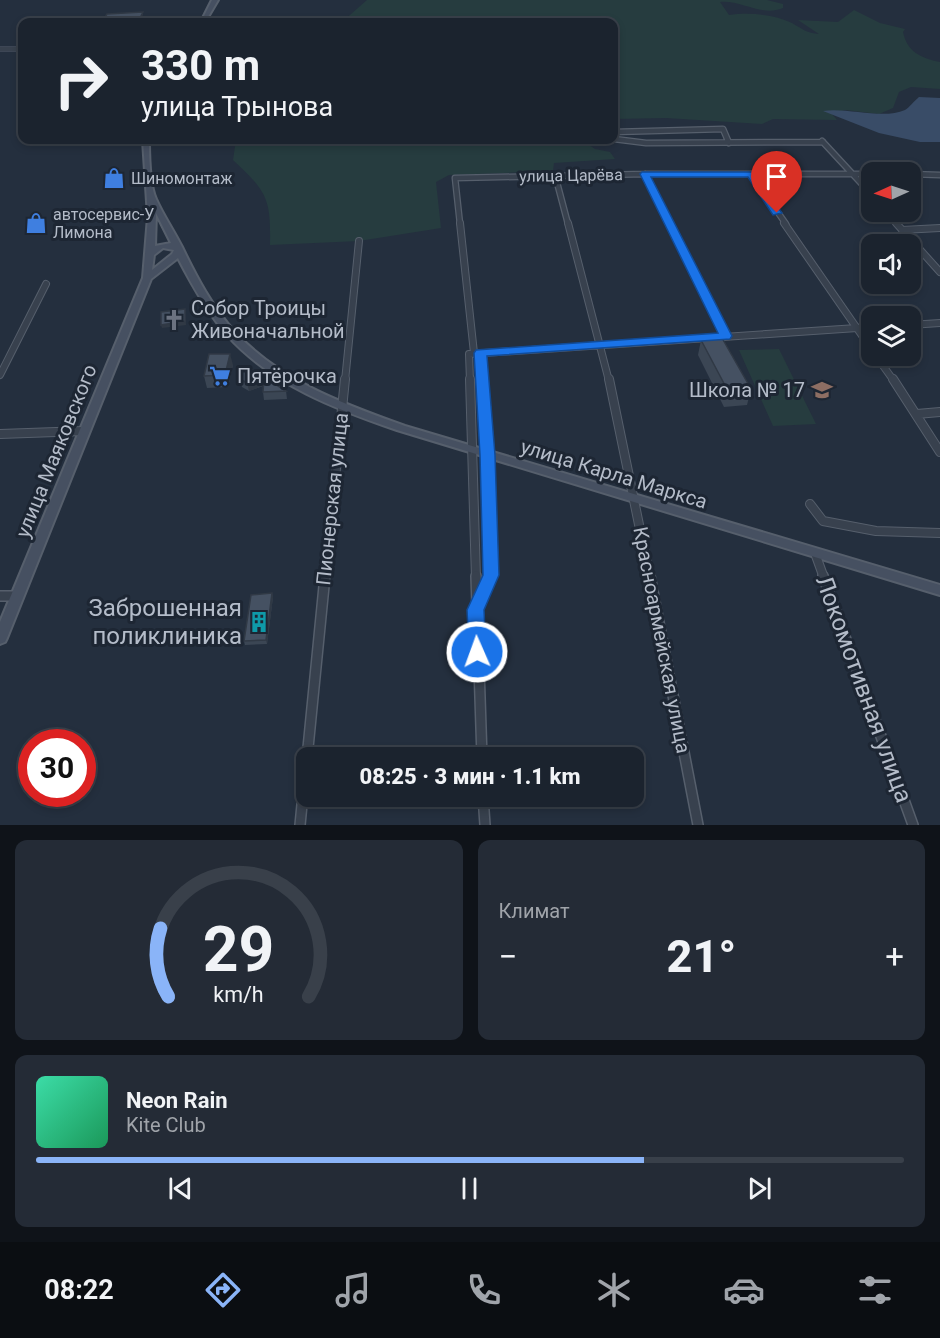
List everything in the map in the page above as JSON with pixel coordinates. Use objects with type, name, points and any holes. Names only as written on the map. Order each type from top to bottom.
[{"type":"main road","points":[[205,18],[215,0]]},
{"type":"main road","points":[[146,144],[151,197],[166,254],[190,270]]},
{"type":"main road","name":"улица Карла Маркса","points":[[151,197],[166,254],[190,270],[212,310],[250,353],[303,390],[340,407],[472,451],[940,590]]},
{"type":"main road","name":"улица Маяковского","points":[[147,278],[166,254]]},
{"type":"main road","name":"улица Маяковского","points":[[0,638],[147,278],[166,254]]},
{"type":"street","points":[[0,49],[18,49]]},
{"type":"street","points":[[618,132],[723,129],[729,143]]},
{"type":"street","points":[[618,140],[646,143],[823,142],[861,182]]},
{"type":"street","points":[[645,174],[726,336]]},
{"type":"street","name":"улица Царёва","points":[[474,353],[455,178],[464,176],[645,174],[861,174]]},
{"type":"street","points":[[751,174],[861,335]]},
{"type":"street","points":[[921,174],[940,175]]},
{"type":"street","name":"Красноармейская улица","points":[[555,175],[601,345],[635,500],[698,825]]},
{"type":"street","points":[[895,222],[940,272]]},
{"type":"street","points":[[902,230],[940,228]]},
{"type":"street","name":"Пионерская улица","points":[[308,747],[340,407],[359,241]]},
{"type":"street","points":[[929,260],[940,259]]},
{"type":"street","points":[[0,375],[46,284]]},
{"type":"street","points":[[921,324],[940,323]]},
{"type":"street","points":[[474,353],[861,328]]},
{"type":"street","points":[[474,353],[472,451],[482,747]]},
{"type":"street","points":[[474,353],[487,455],[491,575],[476,610]]},
{"type":"street","points":[[883,366],[940,452]]},
{"type":"street","points":[[917,414],[940,412]]},
{"type":"street","points":[[0,434],[84,431]]},
{"type":"street","points":[[810,504],[823,521],[876,531],[940,532]]},
{"type":"street","name":"Локомотивная улица","points":[[815,553],[913,825]]},
{"type":"street","points":[[0,596],[17,596]]},
{"type":"street","points":[[300,825],[302,807]]},
{"type":"street","points":[[484,807],[485,825]]},
{"type":"green space","points":[[367,0],[767,0],[783,4],[783,8],[767,11],[736,3],[720,2],[729,15],[769,16],[785,20],[808,32],[819,34],[798,20],[838,22],[854,10],[880,23],[905,29],[903,32],[905,39],[911,49],[921,56],[940,62],[940,89],[911,87],[899,92],[893,108],[879,114],[845,110],[832,114],[837,120],[773,119],[762,124],[666,118],[618,119],[618,18],[347,18]]},
{"type":"green space","points":[[235,144],[588,144],[595,149],[610,152],[615,159],[554,163],[553,171],[449,175],[436,182],[441,228],[359,241],[270,245],[268,206],[265,197],[253,180],[233,160]]},
{"type":"green space","points":[[779,349],[816,424],[773,426],[739,350]]},
{"type":"water","points":[[919,97],[940,98],[940,142],[920,142],[879,133],[823,111],[896,113],[907,109]]},
{"type":"building","points":[[143,12],[140,18],[104,18],[107,14]]},
{"type":"building","name":"Собор Троицы Живоначальной","points":[[185,309],[185,321],[161,325],[161,312]]},
{"type":"building","points":[[722,338],[751,389],[728,391],[701,340]]},
{"type":"building","points":[[209,354],[230,354],[225,375],[204,376]]},
{"type":"building","points":[[242,370],[253,370],[286,391],[263,392],[264,378],[247,383],[240,379]]},
{"type":"building","name":"Заброшенная поликлиника","points":[[272,593],[266,640],[244,641],[251,595]]},
{"type":"place","name":"Шиномонтаж","points":[[114,178]]},
{"type":"place","name":"автосервис-У Лимона","points":[[36,223]]},
{"type":"place","name":"Собор Троицы Живоначальной","points":[[174,320]]},
{"type":"place","name":"Пятёрочка","points":[[220,376]]},
{"type":"place","name":"Школа № 17","points":[[822,390]]},
{"type":"place","name":"Заброшенная поликлиника","points":[[259,622]]},
{"type":"route","points":[[477,652],[476,610],[491,575],[487,455],[480,353],[726,336],[645,174],[751,174],[777,213]]}]
